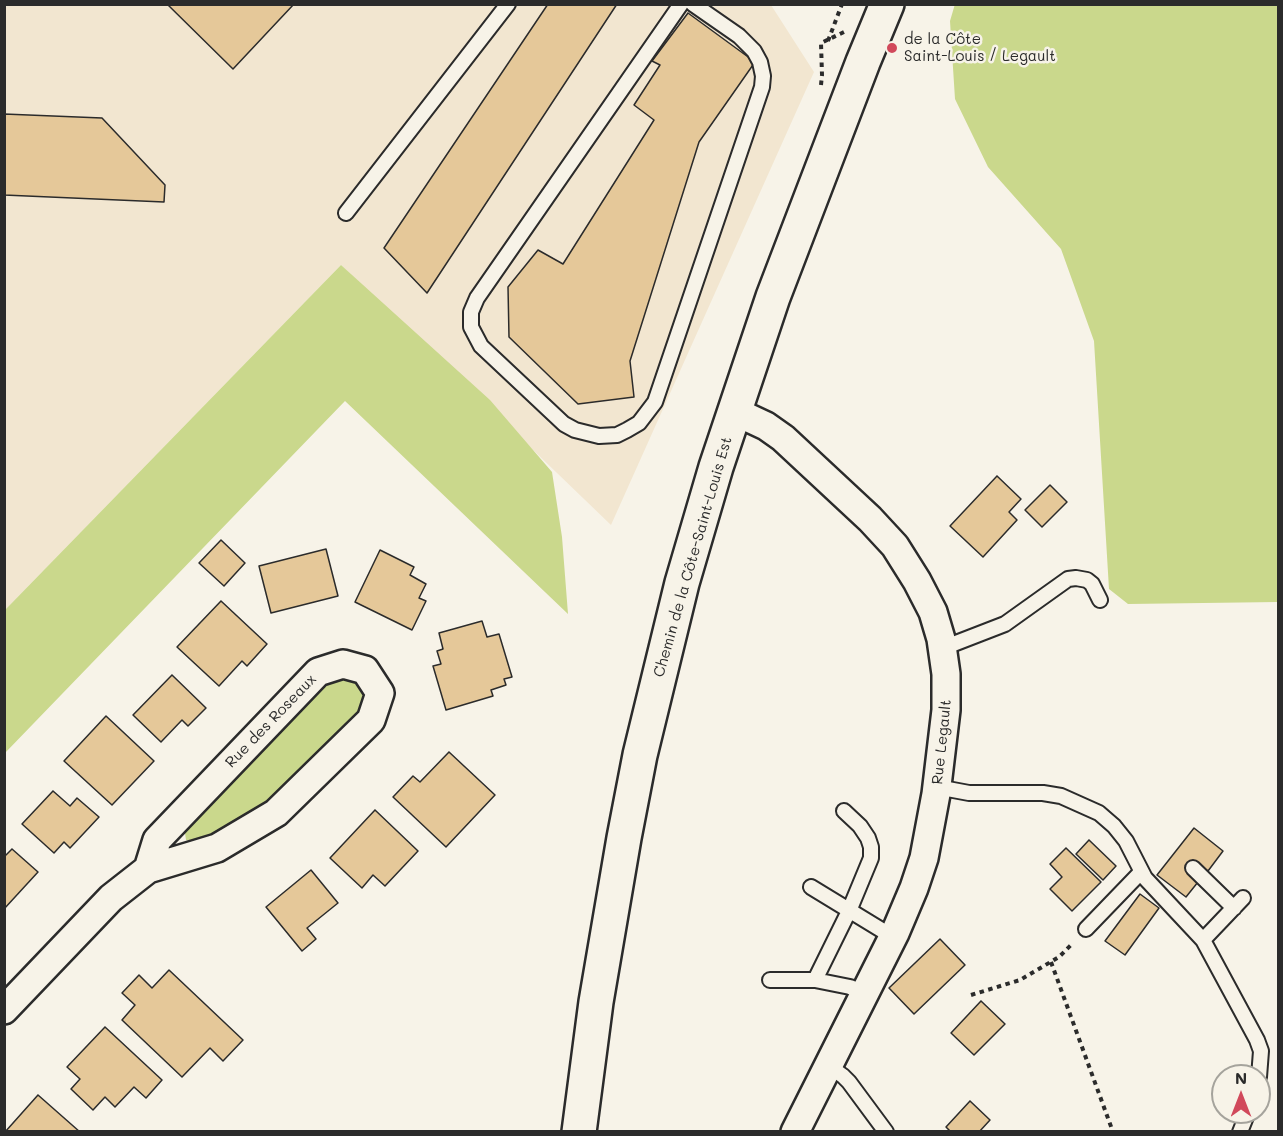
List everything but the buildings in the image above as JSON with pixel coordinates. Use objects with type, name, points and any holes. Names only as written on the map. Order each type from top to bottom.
[{"type":"street","name":"Chemin de la Côte-Saint-Louis Est","points":[[579,1131],[608,925],[640,755],[675,611],[734,411],[799,225],[883,6]]},
{"type":"street","name":"Rue Legault","points":[[734,411],[766,426],[783,438],[884,532],[905,560],[926,596],[938,625],[946,674],[946,710],[937,787],[924,858],[906,910],[893,938],[795,1131]]},
{"type":"street","name":"Rue des Roseaux","points":[[4,1010],[111,898],[148,869],[217,848],[276,813],[371,720],[380,693],[365,670],[343,664],[318,672],[157,840],[148,869]]},
{"type":"lane","points":[[346,213],[508,4]]},
{"type":"lane","points":[[681,4],[477,298],[471,312],[471,327],[481,346],[564,424],[575,430],[598,436],[617,435],[639,423],[655,402],[762,87],[763,76],[760,62],[754,51],[739,36],[693,4]]},
{"type":"lane","points":[[943,648],[1005,624],[1068,579],[1087,580],[1092,584],[1100,600]]},
{"type":"lane","points":[[937,787],[969,793],[1043,793],[1061,796],[1099,813],[1126,841],[1141,872],[1203,940],[1257,1040],[1261,1051],[1260,1064]]},
{"type":"lane","points":[[815,980],[869,865],[871,848],[860,826],[844,811]]},
{"type":"lane","points":[[1193,868],[1239,903],[1203,940]]},
{"type":"lane","points":[[1086,929],[1141,872]]},
{"type":"lane","points":[[811,887],[893,938]]},
{"type":"lane","points":[[770,981],[815,980],[842,985],[864,993]]},
{"type":"lane","points":[[829,1066],[837,1070],[849,1083],[886,1131]]},
{"type":"path","points":[[820,91],[821,43],[828,41],[842,4]]},
{"type":"path","points":[[971,995],[1020,981],[1059,957],[1086,929]]},
{"type":"path","points":[[1051,962],[1113,1131]]},
{"type":"shaded area","points":[[5,5],[771,5],[814,72],[611,525],[341,265],[5,610]]},
{"type":"green space","points":[[955,4],[1278,5],[1278,602],[1128,604],[1109,589],[1094,341],[1061,249],[988,167],[955,99],[950,21]]},
{"type":"green space","points":[[341,265],[490,400],[552,472],[562,537],[568,614],[345,401],[5,753],[5,610]]},
{"type":"green space","points":[[346,676],[357,680],[365,689],[366,702],[358,717],[271,800],[229,826],[193,842],[186,840],[185,833],[191,823],[327,684]]},
{"type":"place","name":"de la Côte Saint-Louis / Legault","points":[[892,48]]}]
